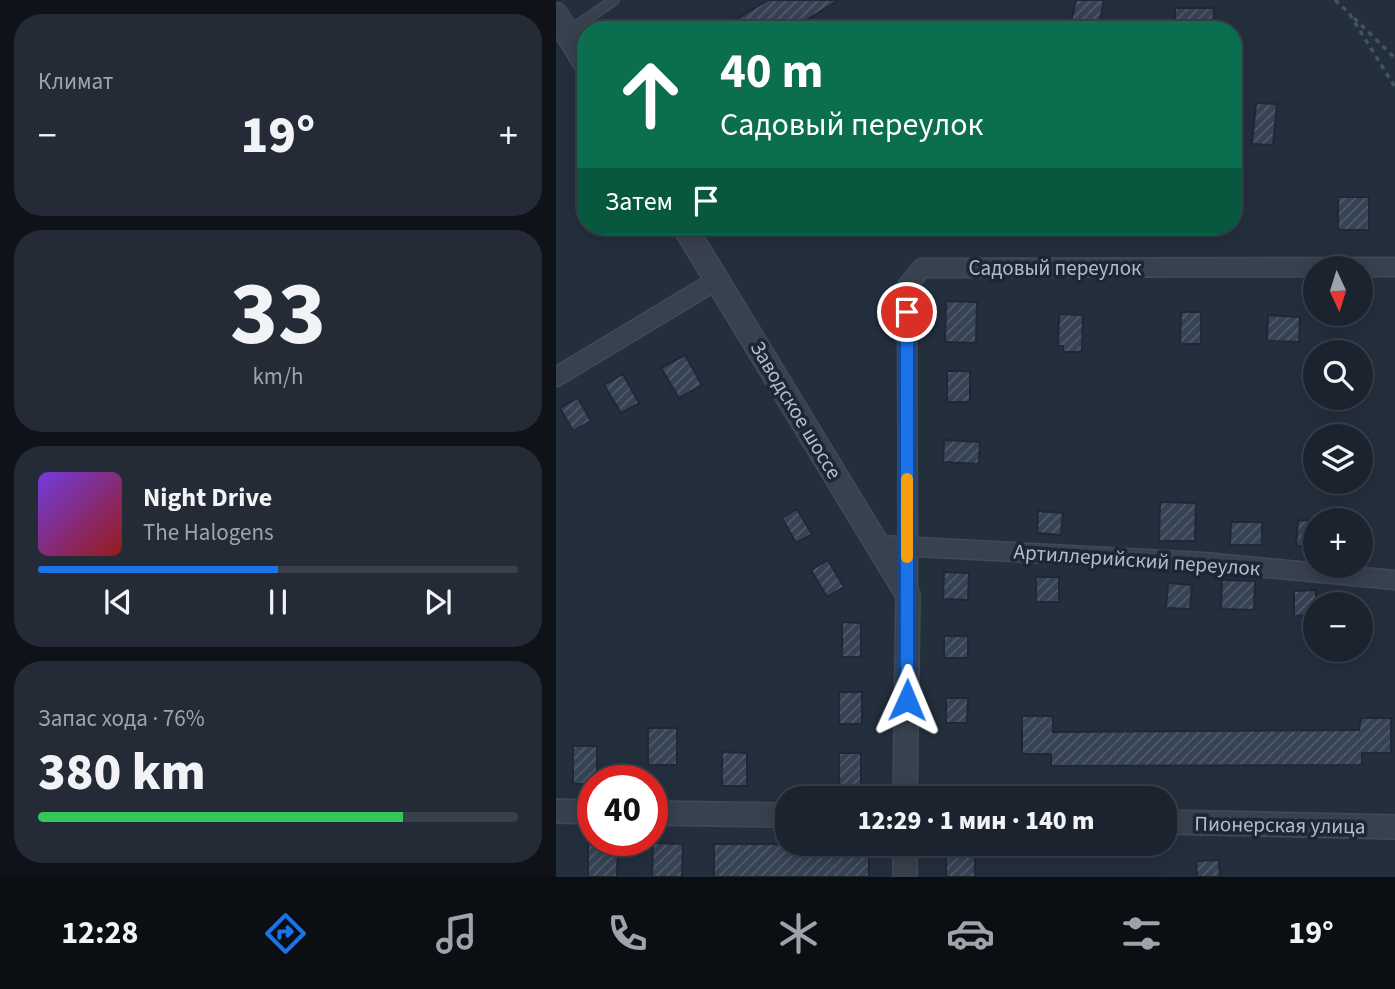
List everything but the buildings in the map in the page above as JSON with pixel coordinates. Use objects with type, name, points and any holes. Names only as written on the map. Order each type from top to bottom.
[{"type":"street","points":[[561,24],[577,50]]},
{"type":"street","name":"Заводское шоссе","points":[[690,235],[908,595]]},
{"type":"street","name":"Садовый переулок","points":[[908,595],[907,286],[922,268],[1394,267]]},
{"type":"street","points":[[556,377],[717,280]]},
{"type":"street","name":"Артиллерийский переулок","points":[[879,545],[1203,562],[1394,580]]},
{"type":"street","points":[[905,786],[908,595]]},
{"type":"street","points":[[556,811],[577,812]]},
{"type":"street","points":[[668,813],[775,815]]},
{"type":"street","name":"Пионерская улица","points":[[1177,822],[1394,827]]},
{"type":"street","points":[[905,856],[905,877]]},
{"type":"lane","points":[[561,24],[614,0]]},
{"type":"path","points":[[1335,0],[1394,58]]},
{"type":"path","points":[[1349,13],[1394,87]]},
{"type":"slow traffic","points":[[907,479],[907,557]]},
{"type":"route","points":[[907,312],[907,700]]}]
